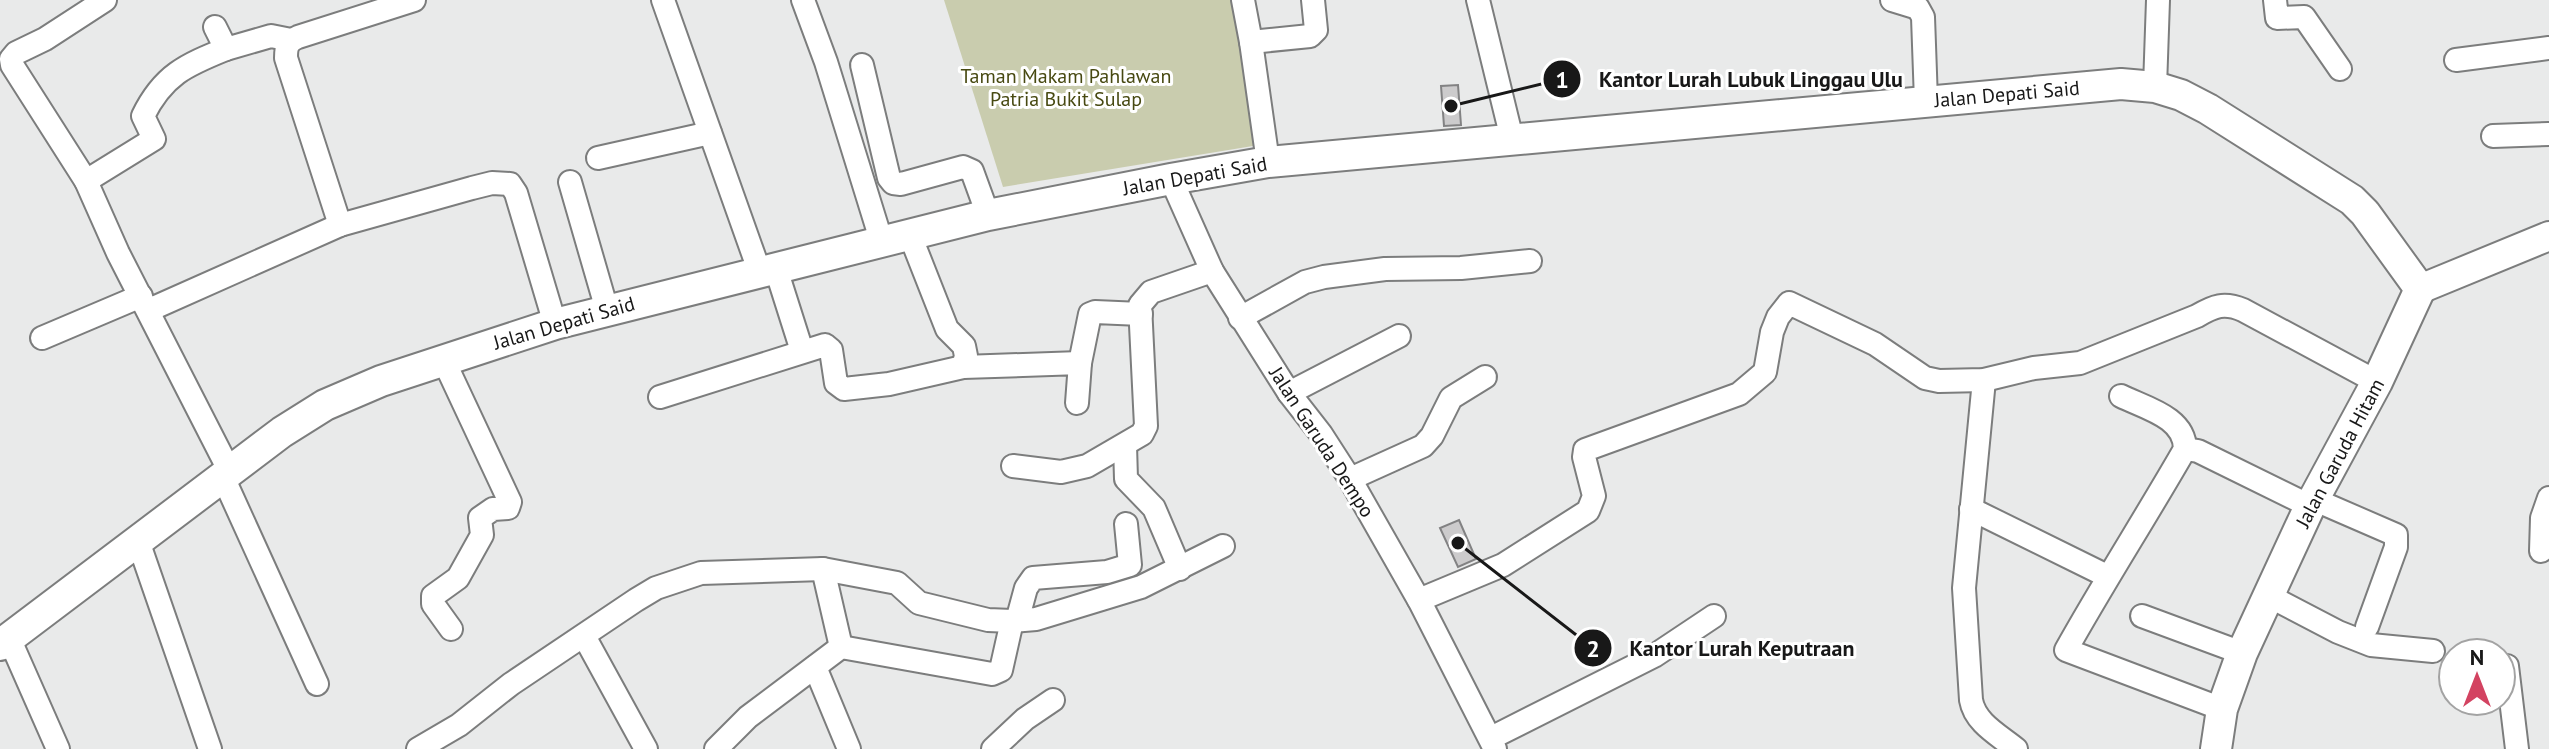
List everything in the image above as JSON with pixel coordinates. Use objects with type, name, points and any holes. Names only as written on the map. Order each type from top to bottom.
[{"type":"main road","name":"Jalan Depati Said","points":[[5,641],[282,432],[325,405],[381,381],[555,324],[988,215],[1268,162],[2082,87],[2121,84],[2155,87],[2181,95],[2208,109],[2352,200],[2365,213],[2420,289]]},
{"type":"main road","name":"Jalan Garuda Hitam","points":[[2216,749],[2222,709],[2242,653],[2312,502],[2377,382],[2420,289]]},
{"type":"street","points":[[105,0],[45,39],[16,53],[11,59],[12,65],[86,181],[226,474],[317,684]]},
{"type":"street","points":[[86,181],[154,139],[143,116],[166,81],[186,65],[271,36],[291,40],[414,0]]},
{"type":"street","points":[[663,0],[710,133],[802,351]]},
{"type":"street","points":[[803,0],[896,239],[947,329],[964,346],[966,356],[963,367]]},
{"type":"street","points":[[1243,0],[1268,162]]},
{"type":"street","points":[[1251,42],[1310,36],[1316,30],[1313,0]]},
{"type":"street","points":[[1478,0],[1512,139]]},
{"type":"street","points":[[1892,0],[1918,8],[1923,17],[1926,101]]},
{"type":"street","points":[[2155,87],[2158,0]]},
{"type":"street","points":[[2275,0],[2277,18],[2304,17],[2340,69]]},
{"type":"street","points":[[215,27],[226,49]]},
{"type":"street","points":[[291,40],[286,48],[286,58],[340,225]]},
{"type":"street","points":[[2456,60],[2549,48]]},
{"type":"street","points":[[862,65],[889,178],[893,183],[901,184],[967,168],[972,171],[988,215]]},
{"type":"street","points":[[598,158],[710,133]]},
{"type":"street","points":[[2493,136],[2549,134]]},
{"type":"street","name":"Jalan Garuda Dempo","points":[[1171,179],[1212,271],[1289,393],[1350,479],[1419,600],[1493,744]]},
{"type":"street","points":[[570,182],[607,310]]},
{"type":"street","points":[[42,338],[145,303],[340,225],[492,183],[510,184],[516,193],[555,324]]},
{"type":"street","points":[[2420,289],[2549,236]]},
{"type":"street","points":[[1240,318],[1305,282],[1324,277],[1385,269],[1461,268],[1530,261]]},
{"type":"street","points":[[1013,466],[1061,472],[1087,466],[1142,434],[1146,426],[1140,305],[1151,292],[1212,271]]},
{"type":"street","points":[[1419,600],[1503,565],[1588,511],[1594,496],[1585,450],[1739,394],[1760,379],[1765,372],[1772,332],[1778,317],[1789,303],[1875,344],[1925,378],[1984,380],[2034,368],[2080,363],[2226,304],[2243,310],[2377,382]]},
{"type":"street","points":[[1077,403],[1080,363],[1090,314],[1141,314]]},
{"type":"street","points":[[1289,393],[1399,336]]},
{"type":"street","points":[[660,397],[761,367],[821,345],[831,350],[836,383],[844,389],[889,384],[963,367],[1080,363]]},
{"type":"street","points":[[444,361],[510,502],[508,508],[493,509],[480,518],[482,535],[458,578],[433,596],[433,604],[451,629]]},
{"type":"street","points":[[1350,479],[1423,446],[1432,436],[1451,398],[1485,377]]},
{"type":"street","points":[[1984,380],[1964,601],[1972,706],[1980,721],[2016,749]]},
{"type":"street","points":[[2121,396],[2176,423],[2186,443],[2185,449],[2135,537],[2107,576],[2066,650],[2222,709]]},
{"type":"street","points":[[1125,445],[1126,479],[1154,508],[1180,569]]},
{"type":"street","points":[[2185,449],[2198,451],[2312,502],[2396,535],[2396,547],[2367,627]]},
{"type":"street","points":[[2541,551],[2542,518],[2548,500]]},
{"type":"street","points":[[1971,509],[2107,576]]},
{"type":"street","points":[[1126,524],[1130,565],[1141,587]]},
{"type":"street","points":[[138,541],[210,749]]},
{"type":"street","points":[[418,749],[459,725],[511,684],[656,588],[701,573],[823,569],[897,583],[919,603],[988,620],[1015,621],[1036,619],[1141,587],[1223,546]]},
{"type":"street","points":[[716,749],[748,717],[841,647],[992,674],[1001,670],[1026,588],[1033,578],[1107,572],[1130,565]]},
{"type":"street","points":[[823,569],[841,647]]},
{"type":"street","points":[[2269,596],[2338,632],[2371,645],[2433,651]]},
{"type":"street","points":[[1493,744],[1654,656],[1714,616]]},
{"type":"street","points":[[2142,616],[2242,653]]},
{"type":"street","points":[[584,636],[646,749]]},
{"type":"street","points":[[5,641],[58,749]]},
{"type":"street","points":[[815,667],[849,749]]},
{"type":"street","points":[[993,749],[1025,719],[1053,700]]},
{"type":"street","points":[[2513,717],[2517,749]]},
{"type":"green space","name":"Taman Makam Pahlawan Patria Bukit Sulap","points":[[944,0],[1234,0],[1259,145],[1003,187]]},
{"type":"building","points":[[1458,85],[1461,125],[1444,126],[1441,86]]},
{"type":"building","points":[[1459,520],[1476,559],[1458,567],[1440,528]]},
{"type":"place","name":"Kantor Lurah Lubuk Linggau Ulu","points":[[1451,106]]},
{"type":"place","name":"Kantor Lurah Keputraan","points":[[1458,543]]}]
